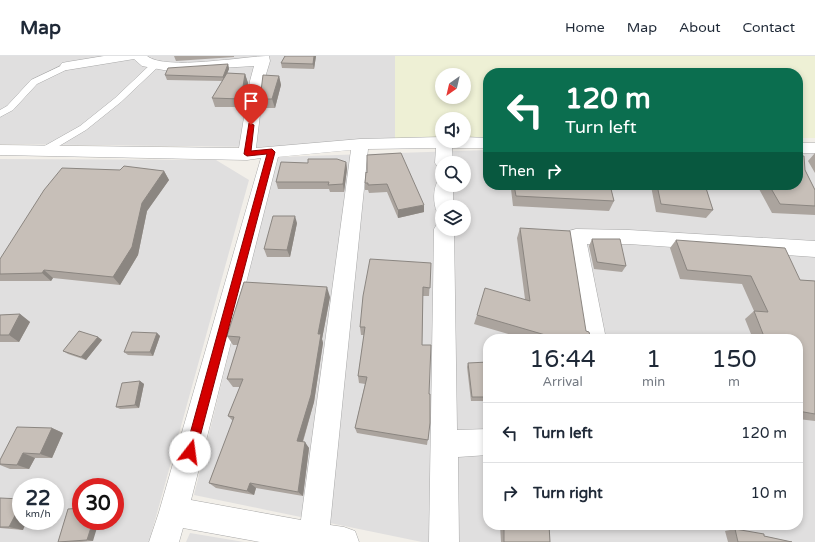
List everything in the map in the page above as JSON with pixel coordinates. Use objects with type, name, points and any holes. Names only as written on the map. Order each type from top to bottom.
[{"type":"street","points":[[67,66],[131,56]]},
{"type":"street","points":[[138,56],[147,63],[168,67],[262,58],[257,81],[247,154]]},
{"type":"street","points":[[0,150],[247,154],[360,144],[435,142]]},
{"type":"street","points":[[471,142],[483,142]]},
{"type":"street","points":[[314,537],[360,144]]},
{"type":"street","points":[[803,148],[815,148]]},
{"type":"street","points":[[164,542],[174,512],[272,152]]},
{"type":"street","points":[[444,236],[444,542]]},
{"type":"street","points":[[593,334],[576,236],[629,237],[815,248]]},
{"type":"street","points":[[444,444],[483,442]]},
{"type":"street","points":[[174,512],[251,533],[314,537],[344,542]]},
{"type":"lane","points":[[45,150],[83,128],[118,100],[156,64]]},
{"type":"lane","points":[[0,114],[10,108],[34,82],[67,66]]},
{"type":"shaded area","points":[[0,56],[395,56],[395,140],[260,147],[0,144]]},
{"type":"shaded area","points":[[483,150],[483,190],[803,190],[803,150],[815,150],[815,542],[422,542],[194,495],[277,157]]},
{"type":"shaded area","points":[[0,159],[216,160],[249,180],[149,542],[0,542]]},
{"type":"shaded area","points":[[190,533],[244,542],[186,542]]},
{"type":"green space","points":[[395,56],[815,56],[815,138],[803,138],[803,68],[483,68],[483,140],[471,140],[471,112],[435,112],[435,140],[395,140]]},
{"type":"building","points":[[285,56],[314,56],[313,64],[281,63]]},
{"type":"building","points":[[228,64],[223,77],[165,75],[168,68]]},
{"type":"building","points":[[227,73],[245,74],[241,99],[212,98]]},
{"type":"building","points":[[263,75],[279,76],[272,99],[260,99]]},
{"type":"building","points":[[401,153],[424,205],[398,210],[387,184],[368,185],[368,183],[365,183],[366,172],[367,173],[367,155]]},
{"type":"building","points":[[804,156],[805,170],[815,190],[815,206],[780,204],[772,190],[803,190]]},
{"type":"building","points":[[308,159],[337,159],[346,162],[343,184],[328,185],[329,182],[276,182],[281,162],[308,163]]},
{"type":"building","points":[[124,166],[164,171],[142,203],[132,247],[113,277],[44,270],[42,273],[0,274],[0,259],[44,190],[62,168],[120,170]]},
{"type":"building","points":[[515,190],[611,190],[614,201],[516,196]]},
{"type":"building","points":[[658,190],[707,190],[713,210],[661,204]]},
{"type":"building","points":[[273,216],[295,216],[287,250],[264,249]]},
{"type":"building","points":[[520,228],[570,231],[586,331],[590,334],[542,334],[477,315],[485,288],[530,301]]},
{"type":"building","points":[[592,239],[620,239],[626,266],[597,262]]},
{"type":"building","points":[[676,240],[785,248],[800,280],[815,281],[815,414],[803,412],[803,334],[763,334],[754,311],[768,312],[751,276],[687,270]]},
{"type":"building","points":[[370,259],[431,263],[430,288],[423,287],[422,345],[431,345],[429,394],[430,423],[428,440],[355,428],[367,377],[358,376],[365,327],[360,327],[363,296]]},
{"type":"building","points":[[244,282],[327,287],[318,334],[321,334],[311,395],[297,441],[305,442],[298,492],[250,483],[247,491],[209,483],[234,417],[228,416],[243,379],[227,379],[240,337],[227,336]]},
{"type":"building","points":[[20,314],[9,335],[0,335],[0,315]]},
{"type":"building","points":[[79,331],[98,337],[81,357],[63,351]]},
{"type":"building","points":[[132,332],[157,333],[150,352],[124,352]]},
{"type":"building","points":[[483,362],[483,397],[472,397],[468,363]]},
{"type":"building","points":[[140,381],[135,405],[116,407],[122,383]]},
{"type":"building","points":[[17,427],[52,428],[40,454],[23,453],[17,465],[0,464],[0,460]]},
{"type":"building","points":[[0,498],[12,499],[12,521],[9,527],[0,527]]},
{"type":"building","points":[[68,509],[72,509],[72,530],[90,530],[87,540],[58,542],[62,530],[64,530],[64,522]]},
{"type":"building","points":[[504,530],[549,530],[550,542],[504,542]]},
{"type":"building","points":[[735,530],[764,534],[764,536],[792,542],[738,542]]},
{"type":"route","points":[[190,452],[272,152],[247,154],[251,125]]}]
